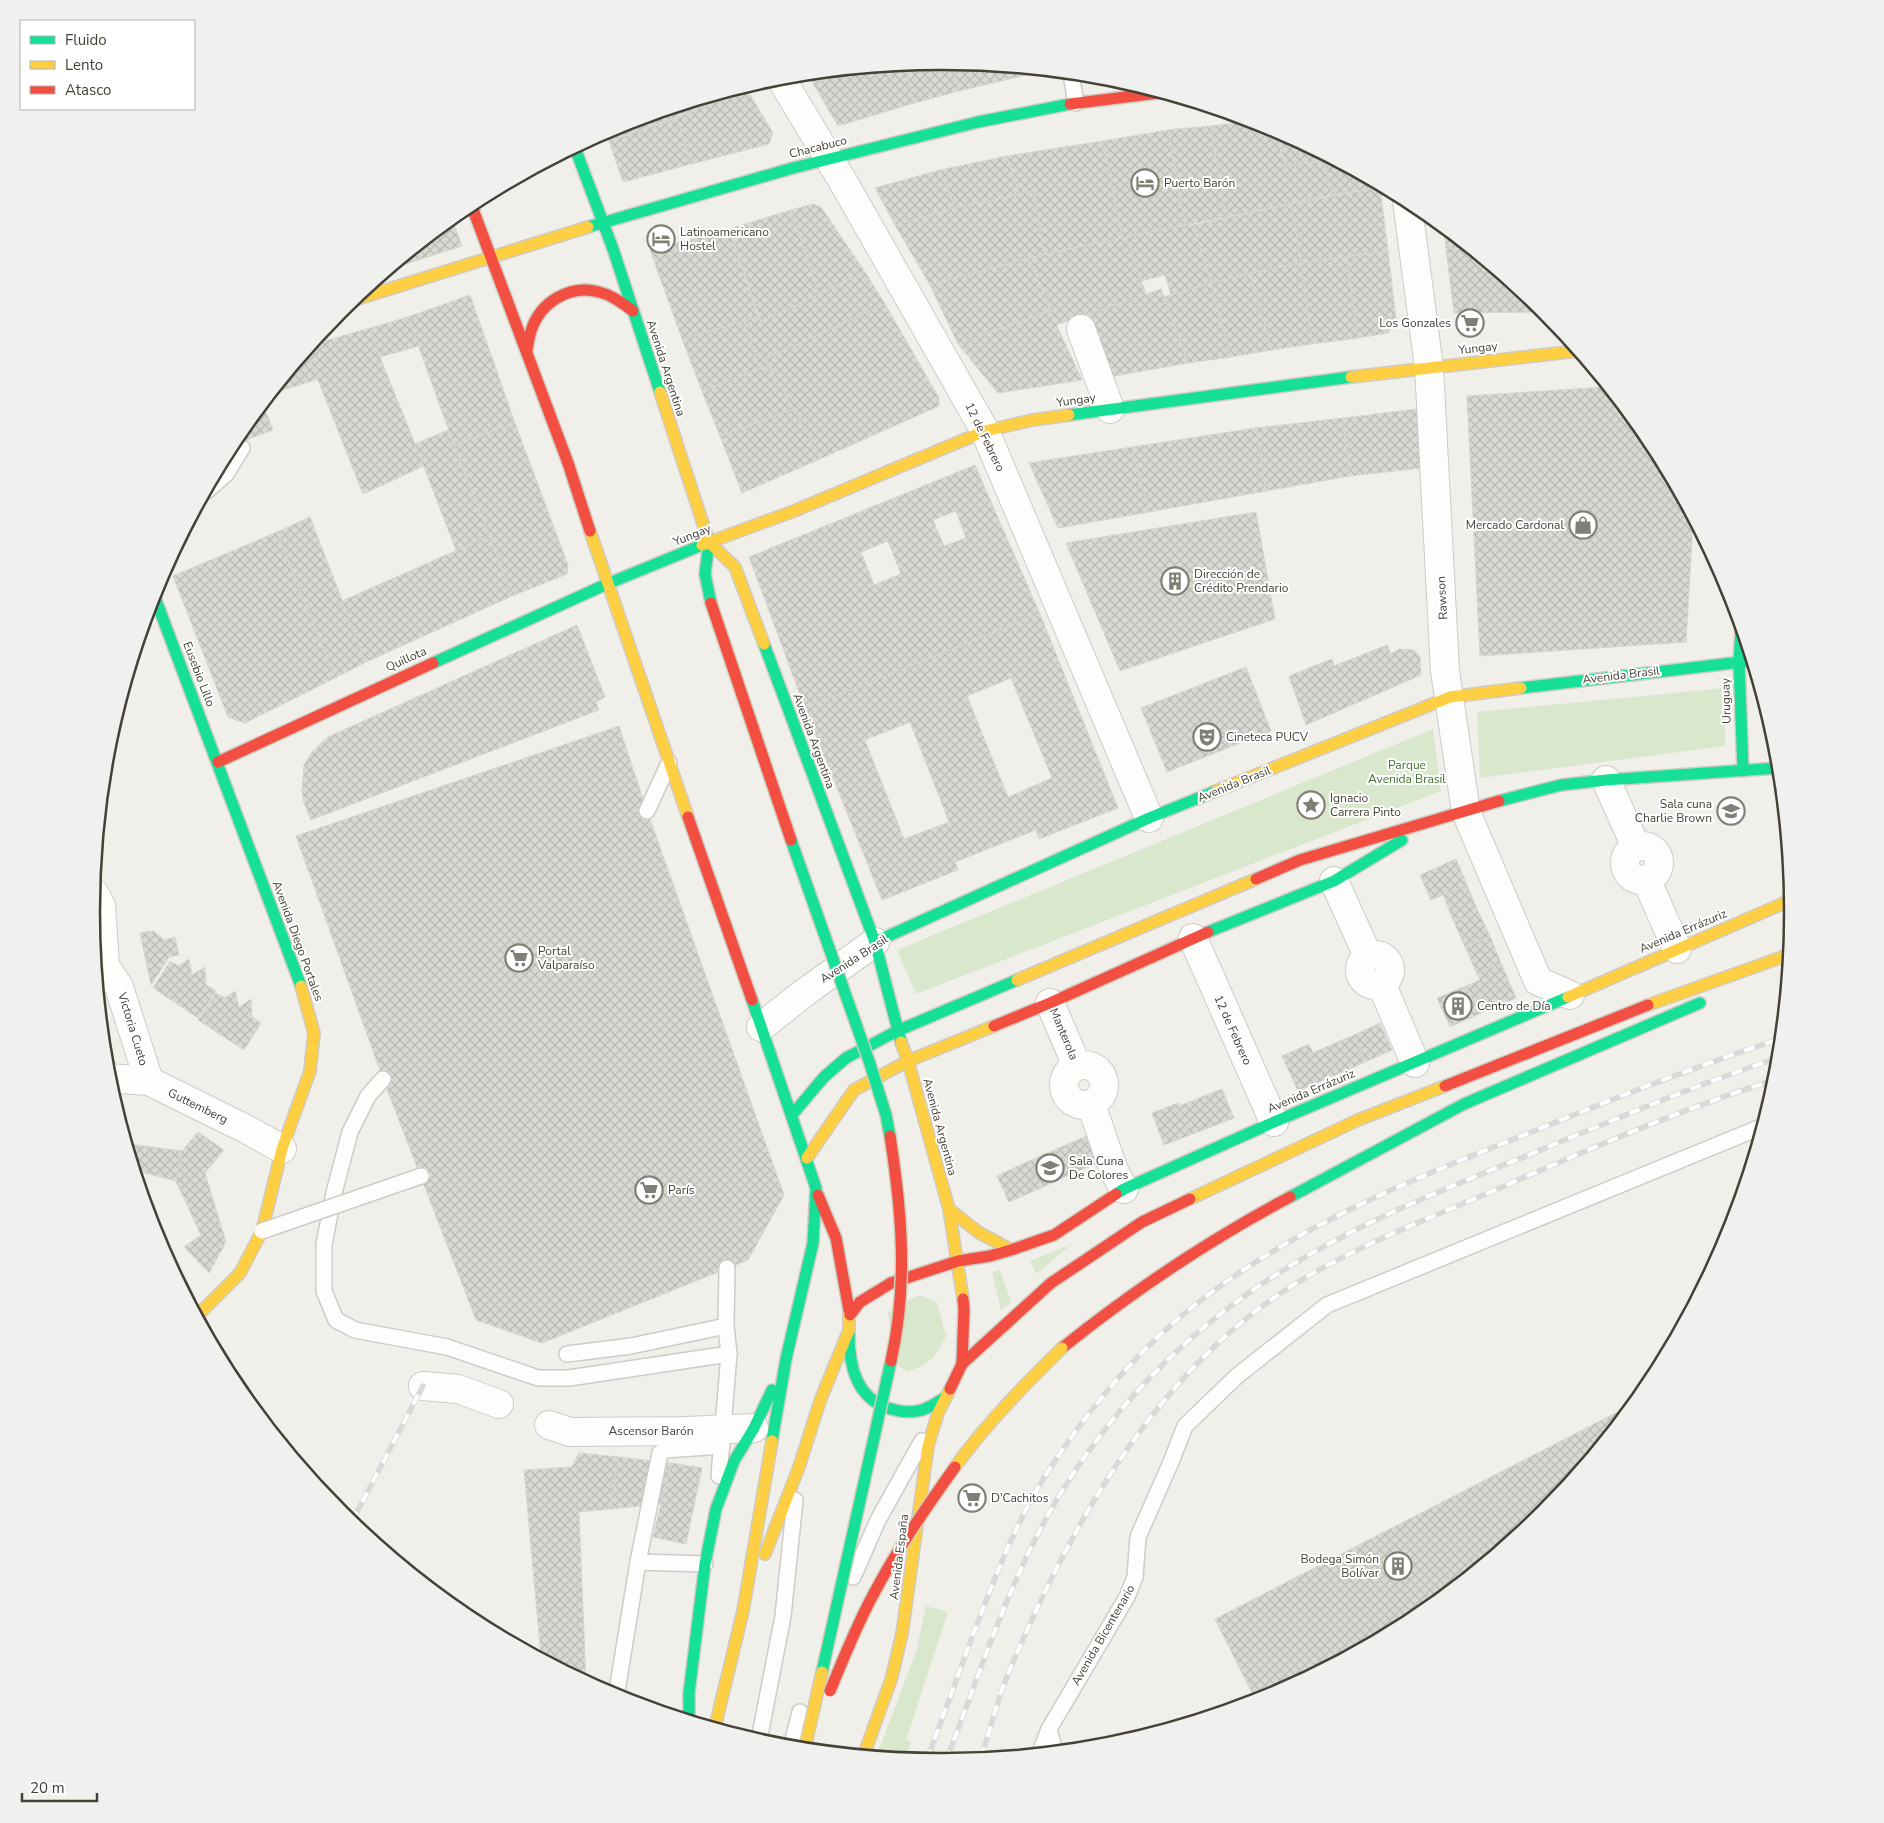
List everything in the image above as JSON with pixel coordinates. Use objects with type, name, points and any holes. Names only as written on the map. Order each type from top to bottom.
[{"type":"main road","name":"Chacabuco","points":[[370,295],[603,222],[830,159],[978,122],[1076,103],[1143,95]]},
{"type":"main road","name":"Avenida Argentina","points":[[577,154],[603,222],[709,542],[735,567],[874,942],[897,1031],[908,1061],[949,1209],[964,1309],[962,1364]]},
{"type":"main road","points":[[474,212],[568,464],[607,584],[816,1188],[836,1238],[850,1315],[849,1349],[857,1382],[864,1394],[877,1403],[905,1411],[919,1411],[932,1406],[946,1397]]},
{"type":"main road","points":[[527,350],[532,324],[544,307],[561,295],[574,290],[600,291],[612,295],[633,311]]},
{"type":"main road","name":"Yungay","points":[[607,584],[709,542],[794,511],[986,431],[1033,420],[1429,366],[1571,353]]},
{"type":"main road","points":[[709,542],[705,574],[711,603],[886,1115],[897,1181],[900,1217],[902,1289],[894,1347],[806,1742]]},
{"type":"main road","name":"Quillota","points":[[218,762],[607,584]]},
{"type":"main road","name":"Eusebio Lillo","points":[[158,606],[218,762]]},
{"type":"main road","name":"Avenida Brasil","points":[[874,942],[1149,818],[1450,698],[1744,661]]},
{"type":"main road","name":"Uruguay","points":[[1743,770],[1744,661]]},
{"type":"main road","name":"Avenida Diego Portales","points":[[202,1312],[240,1273],[262,1231],[282,1149],[310,1071],[314,1032],[304,994],[218,762]]},
{"type":"main road","points":[[792,1115],[824,1077],[846,1058],[897,1031],[1300,860],[1466,812],[1517,795],[1560,785],[1771,768]]},
{"type":"main road","points":[[807,1158],[854,1090],[908,1061],[1050,1003],[1192,938],[1334,881],[1438,819]]},
{"type":"main road","name":"Avenida Errázuriz","points":[[850,1315],[860,1302],[891,1283],[958,1261],[990,1256],[1011,1250],[1054,1235],[1124,1189],[1274,1122],[1784,903]]},
{"type":"main road","points":[[962,1364],[1051,1283],[1142,1222],[1358,1120],[1655,1002],[1782,956]]},
{"type":"main road","points":[[1770,974],[1782,968]]},
{"type":"main road","points":[[811,1743],[836,1674],[871,1601],[898,1551],[938,1490],[979,1436],[1031,1376],[1062,1348],[1103,1315],[1182,1260],[1259,1213],[1464,1104],[1708,1000]]},
{"type":"main road","points":[[716,1722],[743,1611],[786,1359],[813,1243],[816,1188]]},
{"type":"main road","points":[[949,1209],[984,1236],[1011,1250]]},
{"type":"main road","points":[[743,1611],[799,1467],[820,1401],[849,1330]]},
{"type":"main road","points":[[689,1713],[705,1564],[716,1509],[734,1461],[754,1428],[786,1359]]},
{"type":"main road","name":"Avenida España","points":[[866,1749],[891,1680],[902,1634],[928,1446],[938,1413],[962,1364]]},
{"type":"street","name":"12 de Febrero","points":[[785,85],[830,159],[986,431],[1149,818]]},
{"type":"street","name":"Rawson","points":[[1408,211],[1429,366],[1445,671],[1466,812],[1538,980]]},
{"type":"street","points":[[1081,329],[1110,409]]},
{"type":"street","points":[[1606,780],[1636,847],[1641,846],[1651,849],[1658,857],[1659,862],[1656,872],[1646,879],[1677,949]]},
{"type":"street","points":[[1334,881],[1368,956],[1382,956],[1388,963],[1390,973],[1385,981],[1381,983],[1414,1063]]},
{"type":"street","name":"Victoria Cueto","points":[[100,905],[101,940]]},
{"type":"street","name":"12 de Febrero","points":[[1192,938],[1274,1122]]},
{"type":"street","name":"Avenida Brasil","points":[[761,1027],[874,942]]},
{"type":"street","name":"Victoria Cueto","points":[[102,966],[119,987],[149,1081]]},
{"type":"street","points":[[1521,1016],[1538,980],[1570,995]]},
{"type":"street","name":"Manterola","points":[[1050,1003],[1077,1066],[1083,1064],[1096,1068],[1103,1078],[1104,1090],[1101,1096],[1091,1104],[1114,1171],[1124,1189]]},
{"type":"street","name":"Guttemberg","points":[[118,1079],[149,1081],[282,1149]]},
{"type":"street","points":[[423,1386],[458,1389],[499,1404]]},
{"type":"street","name":"Ascensor Barón","points":[[549,1425],[570,1432],[722,1438],[754,1428]]},
{"type":"lane","points":[[1072,80],[1076,103]]},
{"type":"lane","points":[[220,479],[226,474],[242,448]]},
{"type":"lane","points":[[646,811],[669,763]]},
{"type":"lane","points":[[383,1079],[368,1096],[350,1132],[334,1193],[324,1244],[324,1291],[336,1320],[355,1330],[447,1347],[538,1378],[569,1378],[729,1354]]},
{"type":"lane","name":"Avenida Bicentenario","points":[[1042,1747],[1049,1729],[1127,1597],[1135,1577],[1138,1537],[1185,1426],[1237,1376],[1327,1305],[1755,1130]]},
{"type":"lane","points":[[262,1231],[420,1176]]},
{"type":"lane","points":[[716,1509],[729,1354],[726,1326],[727,1268]]},
{"type":"lane","points":[[567,1354],[631,1346],[726,1326]]},
{"type":"lane","points":[[793,1739],[797,1720],[847,1589],[878,1520],[938,1413]]},
{"type":"lane","points":[[617,1688],[638,1562],[660,1453],[665,1450],[722,1438]]},
{"type":"lane","points":[[760,1733],[783,1616],[799,1467]]},
{"type":"lane","points":[[638,1562],[705,1564]]},
{"type":"lane","points":[[1049,1729],[1054,1746]]},
{"type":"green space","name":"Parque Avenida Brasil","points":[[1725,688],[1725,746],[1480,778],[1477,712]]},
{"type":"green space","name":"Parque Avenida Brasil","points":[[1433,729],[1441,791],[916,994],[897,950]]},
{"type":"green space","points":[[1072,1244],[1036,1274],[1030,1261]]},
{"type":"green space","points":[[1000,1270],[1011,1302],[1001,1310],[992,1272]]},
{"type":"green space","points":[[919,1295],[937,1302],[946,1336],[928,1362],[908,1372],[896,1364],[888,1312]]},
{"type":"green space","points":[[926,1606],[948,1612],[906,1740],[911,1742],[907,1752],[879,1750],[916,1652]]},
{"type":"building","points":[[954,70],[959,91],[914,103],[906,71]]},
{"type":"building","points":[[954,70],[1027,75],[959,91]]},
{"type":"building","points":[[906,71],[914,103],[838,126],[813,83],[832,77]]},
{"type":"building","points":[[825,78],[813,83],[812,80]]},
{"type":"building","points":[[749,93],[773,133],[769,144],[691,164],[677,118],[713,102]]},
{"type":"building","points":[[710,103],[685,114],[684,111]]},
{"type":"building","points":[[684,111],[685,114],[609,141],[608,139],[620,134],[672,115]]},
{"type":"building","points":[[677,118],[691,164],[623,182],[609,141]]},
{"type":"building","points":[[1234,123],[1278,141],[1285,166],[1324,162],[1332,195],[1226,217],[1210,126]]},
{"type":"building","points":[[1210,126],[1226,217],[1185,225],[1168,130]]},
{"type":"building","name":"Puerto Barón","points":[[1168,130],[1185,225],[1122,238],[1103,141]]},
{"type":"building","points":[[1103,141],[1122,238],[1044,254],[1034,191],[1019,194],[1007,156]]},
{"type":"building","points":[[1278,141],[1322,161],[1285,166]]},
{"type":"building","points":[[1007,156],[1019,194],[955,208],[940,170]]},
{"type":"building","points":[[1325,163],[1372,188],[1332,195]]},
{"type":"building","points":[[940,170],[955,208],[895,225],[875,188]]},
{"type":"building","points":[[1372,189],[1381,194],[1388,251],[1301,263],[1291,204]]},
{"type":"building","points":[[1034,191],[1044,254],[930,285],[895,225],[955,208]]},
{"type":"building","points":[[813,204],[821,207],[865,272],[819,294],[791,210]]},
{"type":"building","points":[[1291,204],[1301,263],[1211,283],[1193,225]]},
{"type":"building","points":[[791,210],[819,294],[761,322],[729,229]]},
{"type":"building","points":[[1193,225],[1211,283],[1171,295],[1165,275],[1141,281],[1126,237]]},
{"type":"building","points":[[455,226],[462,246],[405,264]]},
{"type":"building","points":[[729,229],[758,317],[682,339],[650,250]]},
{"type":"building","points":[[1126,237],[1146,294],[1056,325],[1029,258]]},
{"type":"building","points":[[1445,237],[1459,248],[1446,249]]},
{"type":"building","points":[[1459,248],[1497,279],[1533,312],[1454,313],[1446,249]]},
{"type":"building","points":[[1388,251],[1396,319],[1388,333],[1358,338],[1347,257]]},
{"type":"building","points":[[1347,257],[1358,338],[1312,344],[1301,263]]},
{"type":"building","points":[[1029,258],[1050,311],[958,344],[930,285]]},
{"type":"building","points":[[1301,263],[1312,344],[1272,350],[1250,273]]},
{"type":"building","points":[[865,272],[885,304],[765,359],[768,366],[760,369],[744,321],[758,317],[761,322]]},
{"type":"building","points":[[1250,273],[1272,350],[1231,357],[1211,283]]},
{"type":"building","points":[[1211,283],[1231,357],[1188,363],[1164,297]]},
{"type":"building","points":[[1161,289],[1188,363],[1115,376],[1107,371],[1088,314]]},
{"type":"building","points":[[470,295],[515,423],[454,445],[408,317]]},
{"type":"building","points":[[885,304],[939,398],[939,406],[820,459],[765,359]]},
{"type":"building","points":[[1050,311],[1082,380],[998,393],[958,344]]},
{"type":"building","points":[[408,317],[419,346],[380,357],[370,328]]},
{"type":"building","points":[[744,321],[760,369],[702,391],[682,339]]},
{"type":"building","points":[[370,328],[424,466],[363,494],[309,357],[324,341]]},
{"type":"building","points":[[309,357],[318,379],[281,390]]},
{"type":"building","points":[[768,366],[794,409],[720,436],[702,391]]},
{"type":"building","name":"Mercado Cardonal","points":[[1600,387],[1642,444],[1692,531],[1686,642],[1480,656],[1467,396]]},
{"type":"building","points":[[794,409],[820,459],[742,493],[720,436]]},
{"type":"building","points":[[1417,409],[1422,468],[1350,476],[1343,418]]},
{"type":"building","points":[[265,411],[273,430],[245,440]]},
{"type":"building","points":[[1343,418],[1350,476],[1266,491],[1256,428]]},
{"type":"building","points":[[515,423],[568,565],[567,574],[512,596],[454,445]]},
{"type":"building","points":[[1256,428],[1266,491],[1149,512],[1132,447]]},
{"type":"building","points":[[448,430],[489,536],[456,550],[415,444]]},
{"type":"building","points":[[1132,447],[1149,512],[1058,528],[1029,463]]},
{"type":"building","points":[[975,465],[1040,614],[805,708],[749,557]],"holes":[[[956,511],[966,538],[944,546],[933,520]],[[888,541],[901,574],[874,585],[861,552]]]},
{"type":"building","name":"Dirección de Crédito Prendario","points":[[1256,512],[1275,619],[1120,671],[1066,543]]},
{"type":"building","points":[[310,517],[366,662],[335,678],[277,532]]},
{"type":"building","points":[[277,532],[335,678],[245,723],[228,717],[173,576]]},
{"type":"building","points":[[489,536],[512,596],[366,662],[342,601]]},
{"type":"building","points":[[1040,614],[1118,808],[1039,839],[1036,830],[955,862],[958,870],[882,900],[805,708]],"holes":[[[1011,678],[1052,778],[1008,797],[967,696]],[[910,722],[949,822],[904,839],[865,740]]]},
{"type":"building","points":[[577,625],[605,697],[596,702],[599,710],[311,820],[304,803],[302,791],[304,765],[312,752],[328,737]]},
{"type":"building","points":[[1387,645],[1391,654],[1399,649],[1414,650],[1420,657],[1421,675],[1306,725],[1289,676],[1332,659],[1334,666]]},
{"type":"building","points":[[1246,667],[1271,731],[1167,772],[1141,708]]},
{"type":"building","name":"Portal Valparaíso","points":[[619,726],[647,811],[784,1195],[748,1260],[542,1343],[476,1320],[383,1079],[296,836]]},
{"type":"building","points":[[1456,859],[1467,885],[1431,900],[1420,875]]},
{"type":"building","points":[[1467,885],[1478,911],[1454,922],[1443,895]]},
{"type":"building","points":[[1478,911],[1490,936],[1465,947],[1454,922]]},
{"type":"building","points":[[154,931],[164,940],[175,937],[179,955],[169,957],[151,985],[140,933]]},
{"type":"building","points":[[1490,936],[1501,963],[1477,974],[1465,947]]},
{"type":"building","points":[[189,959],[192,975],[205,967],[206,985],[216,991],[198,1018],[153,988],[170,961],[179,966]]},
{"type":"building","points":[[1501,963],[1516,998],[1479,1014],[1466,986],[1480,980],[1477,974]]},
{"type":"building","name":"Centro de Día","points":[[1466,986],[1479,1014],[1450,1027],[1437,998]]},
{"type":"building","points":[[235,991],[239,1007],[251,999],[252,1017],[261,1023],[244,1050],[198,1020],[216,993],[225,998]]},
{"type":"building","points":[[1380,1023],[1392,1050],[1365,1062],[1354,1035]]},
{"type":"building","points":[[1354,1035],[1365,1062],[1338,1074],[1326,1047]]},
{"type":"building","points":[[1309,1044],[1313,1053],[1326,1047],[1338,1074],[1298,1091],[1282,1056]]},
{"type":"building","points":[[1222,1089],[1234,1118],[1190,1135],[1179,1106]]},
{"type":"building","points":[[1178,1103],[1190,1135],[1164,1145],[1152,1113]]},
{"type":"building","points":[[198,1132],[224,1150],[205,1173],[226,1242],[209,1273],[184,1247],[201,1235],[176,1181],[182,1151]]},
{"type":"building","points":[[1087,1136],[1098,1163],[1071,1174],[1059,1148]]},
{"type":"building","points":[[134,1145],[182,1151],[176,1181],[142,1172]]},
{"type":"building","name":"Sala Cuna De Colores","points":[[1059,1148],[1071,1174],[1041,1188],[1029,1161]]},
{"type":"building","points":[[1029,1161],[1041,1188],[1009,1202],[997,1176]]},
{"type":"building","name":"Bodega Simón Bolívar","points":[[1619,1411],[1575,1466],[1537,1507],[1497,1544],[1410,1611],[1363,1640],[1314,1666],[1252,1693],[1215,1619]]},
{"type":"building","points":[[579,1453],[619,1457],[610,1509],[579,1512],[586,1673],[540,1650],[524,1470],[572,1467]]},
{"type":"building","points":[[619,1457],[671,1463],[661,1504],[610,1509]]},
{"type":"building","points":[[671,1463],[702,1468],[686,1544],[653,1537]]},
{"type":"railway","points":[[930,1753],[997,1574],[1013,1536],[1042,1481],[1104,1394],[1140,1354],[1179,1318],[1218,1287],[1260,1260],[1302,1234],[1346,1211],[1437,1170],[1622,1095],[1773,1041]]},
{"type":"railway","points":[[949,1753],[997,1626],[1025,1559],[1059,1496],[1119,1412],[1167,1361],[1218,1316],[1280,1272],[1314,1252],[1386,1215],[1461,1182],[1656,1103],[1716,1079],[1769,1061]]},
{"type":"railway","points":[[983,1752],[1008,1674],[1031,1621],[1085,1515],[1151,1416],[1190,1372],[1232,1331],[1278,1295],[1331,1263],[1359,1249],[1637,1130],[1705,1103],[1765,1083]]},
{"type":"railway","points":[[355,1515],[423,1386]]},
{"type":"traffic: fast","points":[[588,227],[793,168],[978,122],[1070,104]]},
{"type":"traffic: fast","points":[[577,154],[613,249],[660,392]]},
{"type":"traffic: fast","points":[[1069,415],[1351,377]]},
{"type":"traffic: fast","points":[[709,542],[705,574],[711,603]]},
{"type":"traffic: fast","points":[[433,663],[607,584],[702,545]]},
{"type":"traffic: fast","points":[[158,606],[301,986]]},
{"type":"traffic: fast","points":[[764,644],[875,942],[901,1042]]},
{"type":"traffic: fast","points":[[1740,645],[1743,771]]},
{"type":"traffic: fast","points":[[1521,688],[1745,662]]},
{"type":"traffic: fast","points":[[1499,801],[1561,785],[1771,769]]},
{"type":"traffic: fast","points":[[875,942],[1149,818],[1216,791]]},
{"type":"traffic: fast","points":[[791,840],[869,1061],[886,1115],[890,1136]]},
{"type":"traffic: fast","points":[[1208,932],[1334,881],[1402,840]]},
{"type":"traffic: fast","points":[[792,1115],[824,1077],[846,1058],[897,1031],[1017,980]]},
{"type":"traffic: fast","points":[[1116,1194],[1274,1122],[1568,997]]},
{"type":"traffic: fast","points":[[752,1000],[816,1188],[813,1243],[786,1359],[772,1441]]},
{"type":"traffic: fast","points":[[1290,1197],[1464,1104],[1700,1003]]},
{"type":"traffic: fast","points":[[849,1334],[851,1358],[857,1380],[870,1398],[879,1404],[899,1411],[914,1412],[922,1410],[946,1397]]},
{"type":"traffic: fast","points":[[822,1672],[891,1361]]},
{"type":"traffic: fast","points":[[689,1713],[689,1693],[705,1564],[716,1509],[734,1461],[754,1428],[772,1390]]},
{"type":"traffic: slow","points":[[370,295],[588,227]]},
{"type":"traffic: slow","points":[[1351,377],[1570,352]]},
{"type":"traffic: slow","points":[[660,392],[709,542],[735,567],[764,644]]},
{"type":"traffic: slow","points":[[702,545],[794,511],[985,431],[1033,420],[1069,415]]},
{"type":"traffic: slow","points":[[590,531],[688,817]]},
{"type":"traffic: slow","points":[[1216,791],[1450,697],[1521,688]]},
{"type":"traffic: slow","points":[[1017,980],[1256,879]]},
{"type":"traffic: slow","points":[[1568,997],[1784,903]]},
{"type":"traffic: slow","points":[[1648,1005],[1782,957]]},
{"type":"traffic: slow","points":[[202,1311],[240,1273],[262,1231],[282,1149],[310,1071],[314,1033],[301,986]]},
{"type":"traffic: slow","points":[[807,1158],[854,1090],[908,1061],[994,1026]]},
{"type":"traffic: slow","points":[[901,1042],[949,1209],[963,1299]]},
{"type":"traffic: slow","points":[[1190,1199],[1358,1120],[1445,1086]]},
{"type":"traffic: slow","points":[[949,1209],[978,1232],[1011,1250]]},
{"type":"traffic: slow","points":[[765,1554],[799,1467],[820,1401],[849,1330],[849,1310]]},
{"type":"traffic: slow","points":[[955,1467],[979,1435],[1062,1348]]},
{"type":"traffic: slow","points":[[866,1749],[891,1680],[902,1634],[928,1446],[938,1413],[950,1389]]},
{"type":"traffic: slow","points":[[716,1722],[743,1611],[772,1441]]},
{"type":"traffic: slow","points":[[806,1742],[822,1672]]},
{"type":"traffic: jam","points":[[1070,104],[1143,95]]},
{"type":"traffic: jam","points":[[474,212],[568,463],[590,531]]},
{"type":"traffic: jam","points":[[527,350],[531,331],[541,312],[549,304],[567,293],[588,290],[604,293],[633,311]]},
{"type":"traffic: jam","points":[[711,603],[791,840]]},
{"type":"traffic: jam","points":[[218,762],[433,663]]},
{"type":"traffic: jam","points":[[1256,879],[1300,860],[1499,801]]},
{"type":"traffic: jam","points":[[688,817],[752,1000]]},
{"type":"traffic: jam","points":[[994,1026],[1208,932]]},
{"type":"traffic: jam","points":[[1445,1086],[1648,1005]]},
{"type":"traffic: jam","points":[[890,1136],[898,1193],[901,1249],[900,1305],[891,1361]]},
{"type":"traffic: jam","points":[[850,1315],[860,1302],[891,1283],[958,1261],[990,1256],[1011,1250],[1054,1235],[1116,1194]]},
{"type":"traffic: jam","points":[[818,1195],[836,1238],[849,1310]]},
{"type":"traffic: jam","points":[[1062,1348],[1116,1306],[1172,1267],[1260,1213],[1290,1197]]},
{"type":"traffic: jam","points":[[950,1389],[962,1364],[1051,1283],[1142,1222],[1190,1199]]},
{"type":"traffic: jam","points":[[962,1364],[963,1299]]},
{"type":"traffic: jam","points":[[830,1691],[855,1631],[881,1580],[911,1530],[955,1467]]},
{"type":"place","name":"Puerto Barón","points":[[1145,183]]},
{"type":"place","name":"Latinoamericano Hostel","points":[[661,239]]},
{"type":"place","name":"Los Gonzales","points":[[1470,323]]},
{"type":"place","name":"Mercado Cardonal","points":[[1583,525]]},
{"type":"place","name":"Dirección de Crédito Prendario","points":[[1175,581]]},
{"type":"place","name":"Cineteca PUCV","points":[[1207,737]]},
{"type":"place","name":"Ignacio Carrera Pinto","points":[[1311,805]]},
{"type":"place","name":"Sala cuna Charlie Brown","points":[[1731,811]]},
{"type":"place","name":"Portal Valparaíso","points":[[519,958]]},
{"type":"place","name":"Centro de Día","points":[[1458,1006]]},
{"type":"place","name":"Sala Cuna De Colores","points":[[1050,1168]]},
{"type":"place","name":"París","points":[[649,1190]]},
{"type":"place","name":"D'Cachitos","points":[[972,1498]]},
{"type":"place","name":"Bodega Simón Bolívar","points":[[1398,1566]]}]
